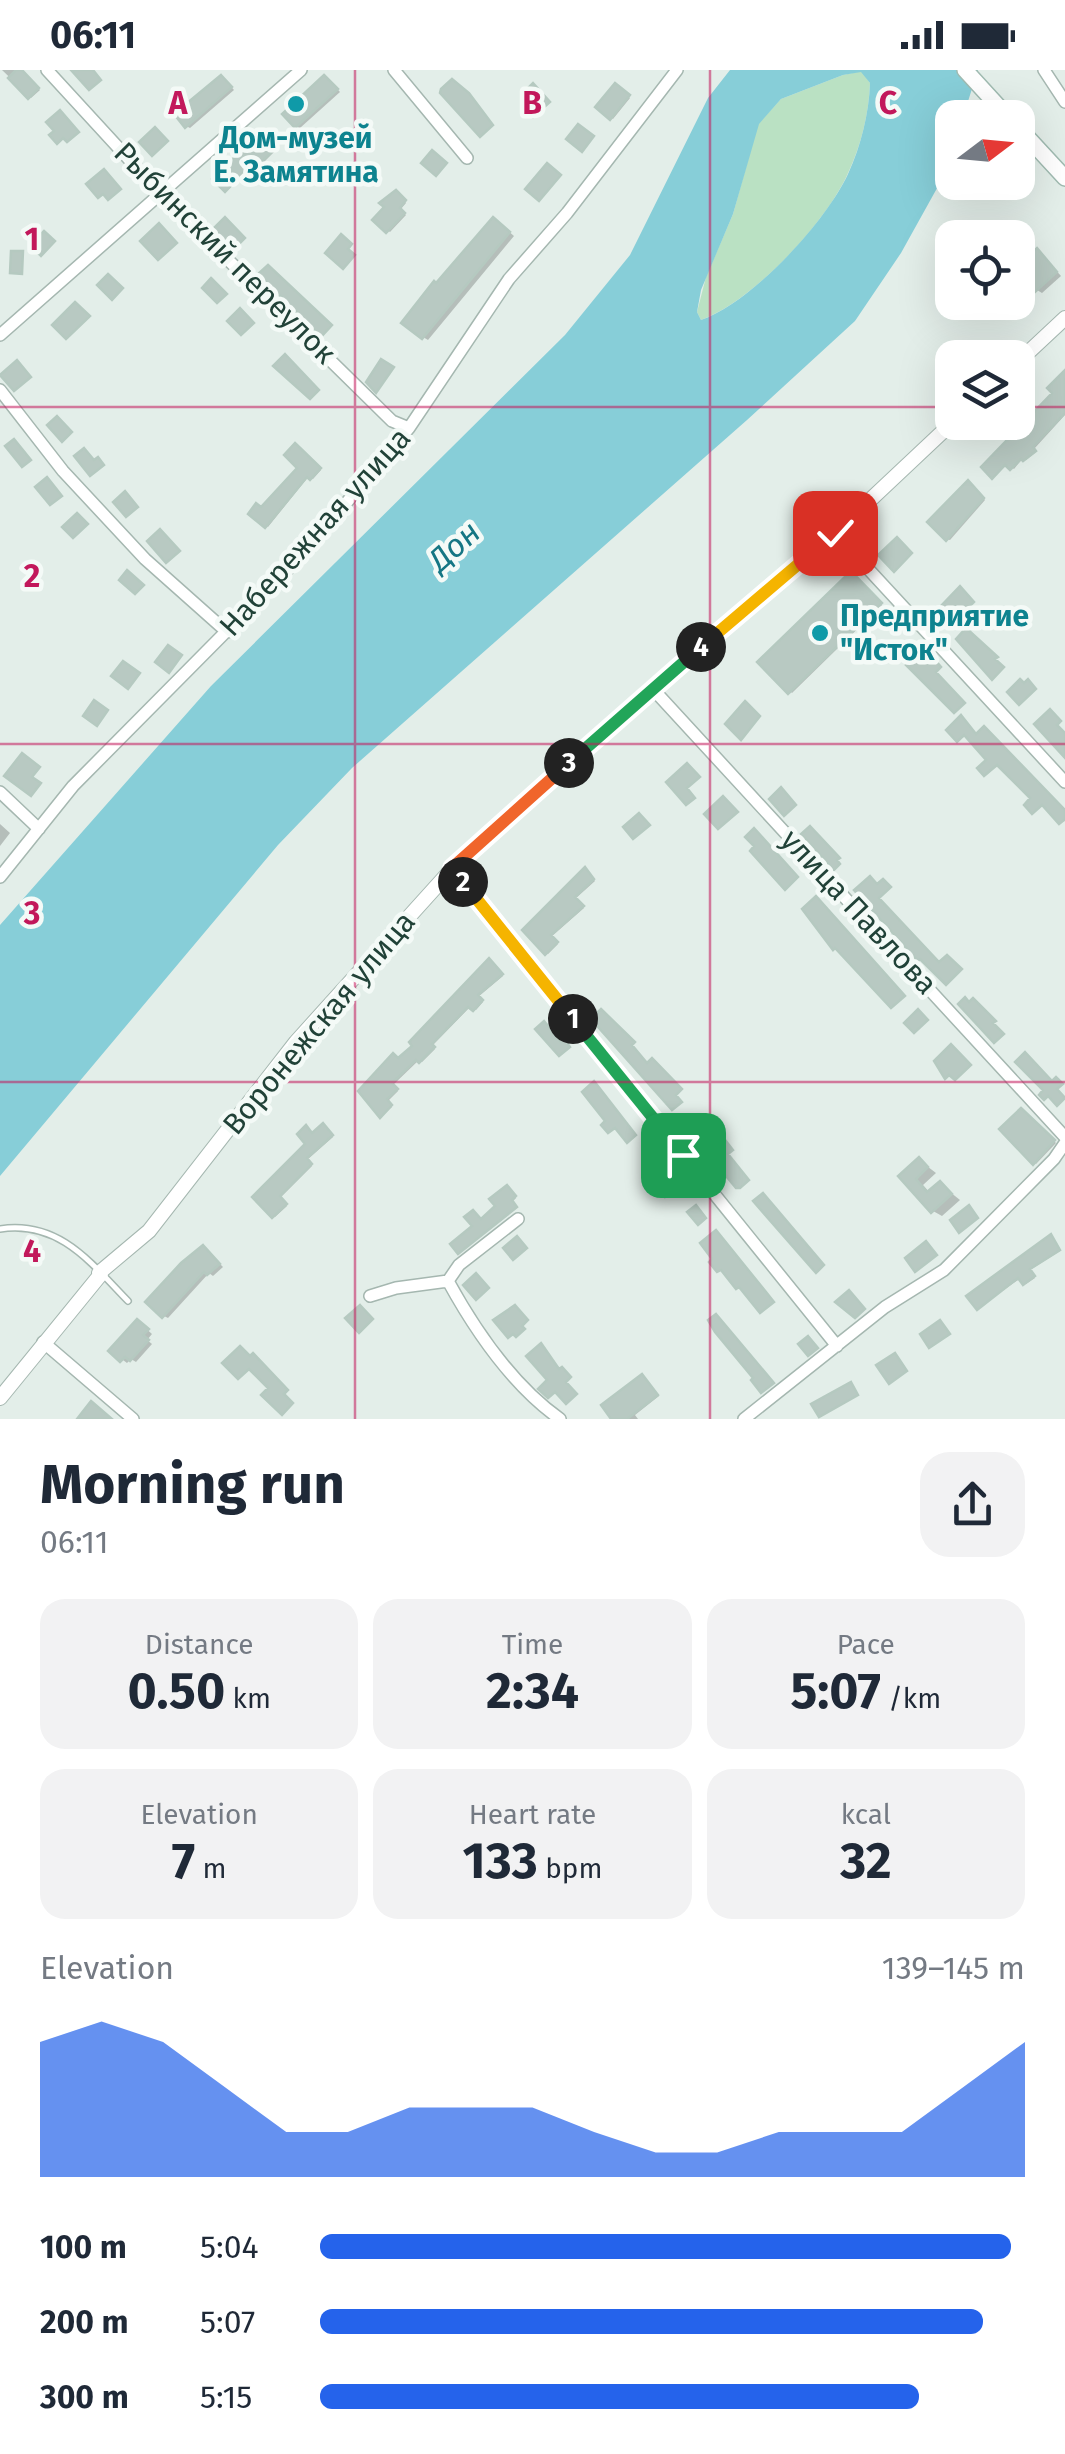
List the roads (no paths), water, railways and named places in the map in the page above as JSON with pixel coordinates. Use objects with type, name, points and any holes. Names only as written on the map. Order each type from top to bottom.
[{"type":"main road","points":[[965,70],[992,100]]},
{"type":"main road","points":[[1035,145],[1065,178]]},
{"type":"street","name":"Рыбинский переулок","points":[[47,70],[159,192],[392,421],[409,428]]},
{"type":"street","points":[[0,335],[301,70]]},
{"type":"street","points":[[394,70],[468,158]]},
{"type":"street","name":"Набережная улица","points":[[0,877],[73,786],[306,552],[409,428],[509,279],[568,213],[677,70]]},
{"type":"street","points":[[1044,70],[1065,102]]},
{"type":"street","points":[[1035,346],[1065,318]]},
{"type":"street","points":[[0,390],[63,471],[134,546],[227,632]]},
{"type":"street","name":"Воронежская улица","points":[[0,1398],[100,1273],[150,1231],[296,1042],[452,868],[652,688],[835,533],[935,439]]},
{"type":"street","points":[[835,533],[1065,782]]},
{"type":"street","name":"улица Павлова","points":[[652,688],[1065,1140]]},
{"type":"street","points":[[0,792],[39,829]]},
{"type":"street","points":[[452,868],[837,1346]]},
{"type":"street","points":[[744,1419],[884,1308],[944,1270],[1054,1158],[1065,1140]]},
{"type":"street","points":[[370,1296],[448,1281],[459,1264],[518,1218]]},
{"type":"street","points":[[448,1281],[470,1322],[510,1372],[541,1406],[560,1419]]},
{"type":"street","points":[[43,1342],[133,1419]]},
{"type":"lane","points":[[0,1229],[56,1235],[128,1302]]},
{"type":"water","name":"Дон","points":[[730,70],[978,70],[968,100],[935,100],[935,192],[901,253],[855,321],[352,768],[278,845],[0,1176],[0,925],[211,686],[565,335],[630,255],[708,98]],"holes":[[[861,72],[870,83],[866,118],[848,174],[823,215],[764,279],[721,311],[701,320],[697,312],[701,290],[733,214],[759,124],[781,99]]]},
{"type":"place","name":"Дом-музей Е. Замятина","points":[[296,104]]},
{"type":"place","name":"Предприятие \"Исток\"","points":[[820,633]]}]
